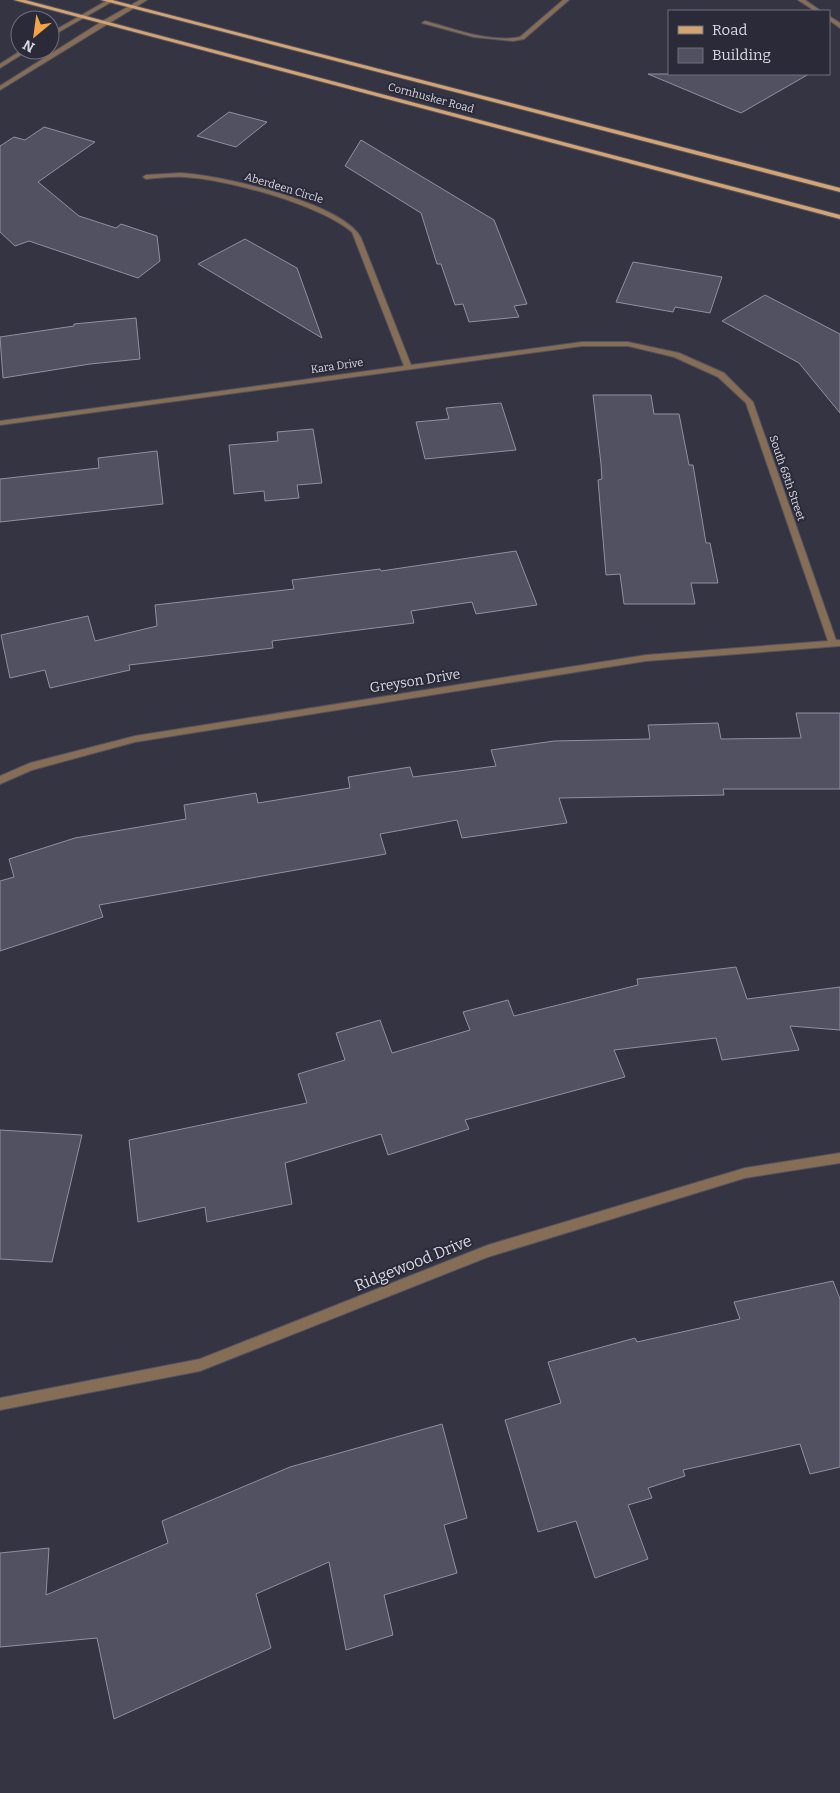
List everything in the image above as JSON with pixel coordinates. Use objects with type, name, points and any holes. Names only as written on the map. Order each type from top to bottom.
[{"type":"main road","name":"Cornhusker Road","points":[[17,0],[840,217]]},
{"type":"main road","name":"Cornhusker Road","points":[[108,1],[840,190]]},
{"type":"street","points":[[0,88],[103,23],[144,0]]},
{"type":"street","points":[[425,22],[495,39],[518,40],[566,0]]},
{"type":"street","points":[[802,0],[817,10]]},
{"type":"street","points":[[60,29],[108,1]]},
{"type":"street","name":"Aberdeen Circle","points":[[146,177],[191,176],[230,182],[318,209],[340,220],[353,230],[361,245],[408,367]]},
{"type":"street","name":"Kara Drive","points":[[0,423],[582,344],[628,344],[676,355]]},
{"type":"street","name":"South 68th Street","points":[[676,355],[721,375],[749,402],[837,644]]},
{"type":"street","name":"Greyson Drive","points":[[0,780],[30,766],[144,737],[646,658],[837,644]]},
{"type":"street","name":"Ridgewood Drive","points":[[0,1404],[200,1365],[488,1251],[745,1174],[840,1158]]},
{"type":"building","points":[[648,74],[807,75],[741,113]]},
{"type":"building","points":[[229,112],[267,122],[236,147],[197,136]]},
{"type":"building","points":[[44,127],[95,142],[38,182],[79,216],[116,228],[121,224],[157,236],[160,261],[138,278],[29,241],[15,246],[0,232],[0,146],[14,137],[25,140]]},
{"type":"building","points":[[361,140],[494,220],[527,304],[514,306],[519,317],[469,322],[463,304],[455,305],[441,264],[437,264],[421,213],[345,166]]},
{"type":"building","points":[[245,239],[297,268],[322,338],[198,264]]},
{"type":"building","points":[[633,262],[722,277],[710,313],[675,307],[673,312],[616,302]]},
{"type":"building","points":[[765,295],[840,334],[840,413],[799,363],[722,321]]},
{"type":"building","points":[[136,318],[140,359],[90,364],[3,378],[0,337],[74,326],[74,324]]},
{"type":"building","points":[[593,395],[651,395],[654,414],[679,414],[689,465],[693,465],[706,543],[710,543],[718,583],[691,583],[695,604],[624,604],[620,574],[606,575],[598,480],[602,479],[601,464]]},
{"type":"building","points":[[501,403],[516,450],[425,459],[416,422],[449,419],[446,408]]},
{"type":"building","points":[[313,429],[322,483],[297,485],[299,498],[265,501],[264,491],[234,494],[229,445],[278,441],[277,432]]},
{"type":"building","points":[[157,451],[163,504],[0,522],[0,479],[99,468],[98,458]]},
{"type":"building","points":[[516,551],[537,605],[476,614],[472,602],[411,611],[414,623],[272,641],[273,648],[129,665],[130,670],[50,688],[45,670],[10,678],[1,635],[88,616],[95,641],[157,626],[155,605],[294,589],[292,580],[380,569],[381,571]]},
{"type":"building","points":[[796,713],[840,713],[840,789],[723,789],[724,795],[559,798],[567,823],[462,838],[457,820],[380,834],[386,854],[99,905],[103,917],[0,951],[0,881],[14,877],[9,859],[75,838],[186,819],[184,805],[256,793],[258,803],[350,788],[348,777],[410,767],[413,777],[496,766],[491,750],[554,741],[650,739],[648,725],[718,723],[721,739],[801,738]]},
{"type":"building","points":[[736,967],[747,999],[840,987],[840,1030],[790,1026],[799,1050],[722,1060],[716,1038],[614,1050],[625,1077],[465,1120],[469,1129],[388,1155],[381,1134],[285,1163],[292,1204],[207,1222],[205,1207],[138,1222],[129,1140],[307,1103],[298,1074],[345,1060],[336,1033],[380,1020],[392,1053],[470,1030],[463,1012],[508,1000],[514,1016],[638,985],[637,979]]},
{"type":"building","points":[[0,1130],[82,1135],[52,1262],[0,1259]]},
{"type":"building","points":[[833,1281],[840,1299],[840,1467],[810,1474],[800,1444],[683,1470],[685,1476],[648,1488],[652,1498],[628,1505],[648,1559],[595,1578],[576,1521],[538,1532],[505,1420],[561,1403],[548,1362],[635,1338],[637,1342],[740,1319],[734,1302]]},
{"type":"building","points":[[442,1424],[467,1518],[444,1525],[457,1573],[384,1595],[393,1635],[346,1650],[329,1562],[256,1594],[271,1648],[114,1719],[97,1638],[0,1647],[0,1553],[49,1548],[46,1595],[168,1543],[162,1521],[290,1467]]}]
